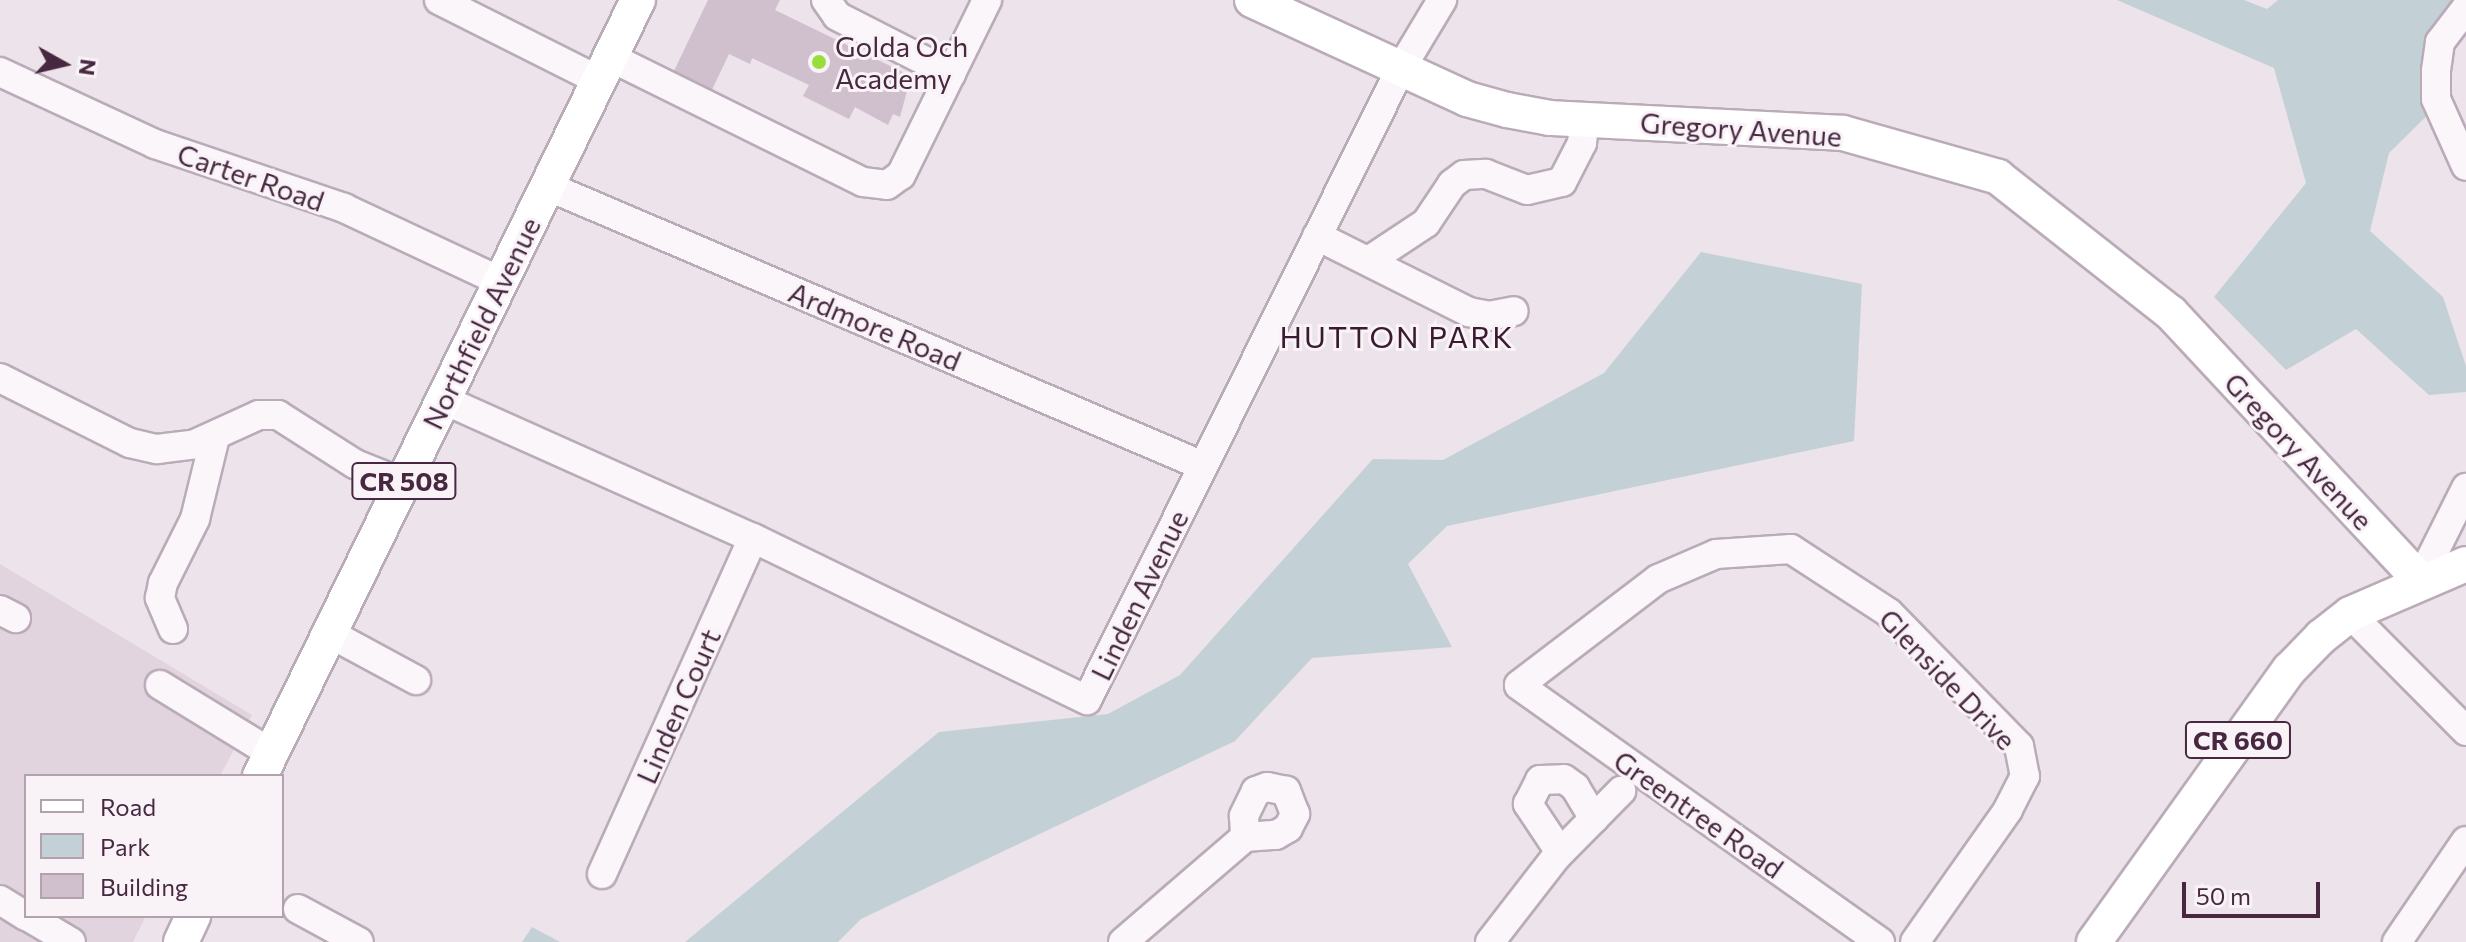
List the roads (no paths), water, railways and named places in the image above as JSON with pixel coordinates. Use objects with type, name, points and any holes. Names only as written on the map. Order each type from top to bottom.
[{"type":"main road","name":"Northfield Avenue","points":[[265,765],[638,0]]},
{"type":"main road","name":"Gregory Avenue","points":[[1252,0],[1400,70],[1494,106],[1585,120],[1843,133],[1998,177],[2171,313],[2420,580]]},
{"type":"main road","points":[[2420,580],[2466,564]]},
{"type":"main road","name":"CR 660","points":[[2094,942],[2289,670],[2350,614],[2420,580]]},
{"type":"main road","points":[[181,942],[192,918]]},
{"type":"street","points":[[439,0],[604,68],[863,182],[887,185],[901,175],[951,74],[979,2]]},
{"type":"street","points":[[826,0],[837,16],[951,74]]},
{"type":"street","name":"Linden Avenue","points":[[444,400],[753,538],[1087,700],[1400,70],[1442,0]]},
{"type":"street","points":[[2466,8],[2440,42],[2436,99],[2466,166]]},
{"type":"street","name":"Carter Road","points":[[0,72],[155,144],[344,208],[502,282]]},
{"type":"street","points":[[1370,260],[1426,223],[1452,184],[1464,175],[1486,174],[1527,190],[1562,182],[1582,143],[1585,120]]},
{"type":"street","name":"Ardmore Road","points":[[547,186],[1203,466]]},
{"type":"street","points":[[1317,236],[1469,312],[1489,316],[1514,311]]},
{"type":"street","points":[[0,378],[130,443],[173,449],[215,437],[259,415],[278,415],[296,421],[355,464],[403,483]]},
{"type":"street","points":[[173,629],[160,598],[163,583],[195,519],[215,437]]},
{"type":"street","points":[[2420,580],[2466,488]]},
{"type":"street","name":"Linden Court","points":[[602,874],[753,538]]},
{"type":"street","name":"Glenside Drive","points":[[1519,685],[1658,579],[1716,554],[1791,549],[1889,613],[2019,746],[2025,776],[2008,810],[1915,942]]},
{"type":"street","points":[[2350,614],[2466,731]]},
{"type":"street","points":[[329,633],[416,680]]},
{"type":"street","points":[[160,685],[265,765]]},
{"type":"street","name":"Greentree Road","points":[[1519,685],[1880,942]]},
{"type":"street","points":[[1560,852],[1528,804],[1540,780],[1564,779],[1575,787],[1594,819]]},
{"type":"street","points":[[1490,942],[1560,852],[1621,791]]},
{"type":"street","points":[[1123,942],[1245,837]]},
{"type":"street","points":[[2397,942],[2466,841]]},
{"type":"street","points":[[0,900],[24,915]]},
{"type":"street","points":[[298,909],[359,942]]},
{"type":"street","points":[[29,918],[71,942]]},
{"type":"place","name":"Golda Och Academy","points":[[819,62]]},
{"type":"district","name":"HUTTON PARK","points":[[1397,336]]}]
